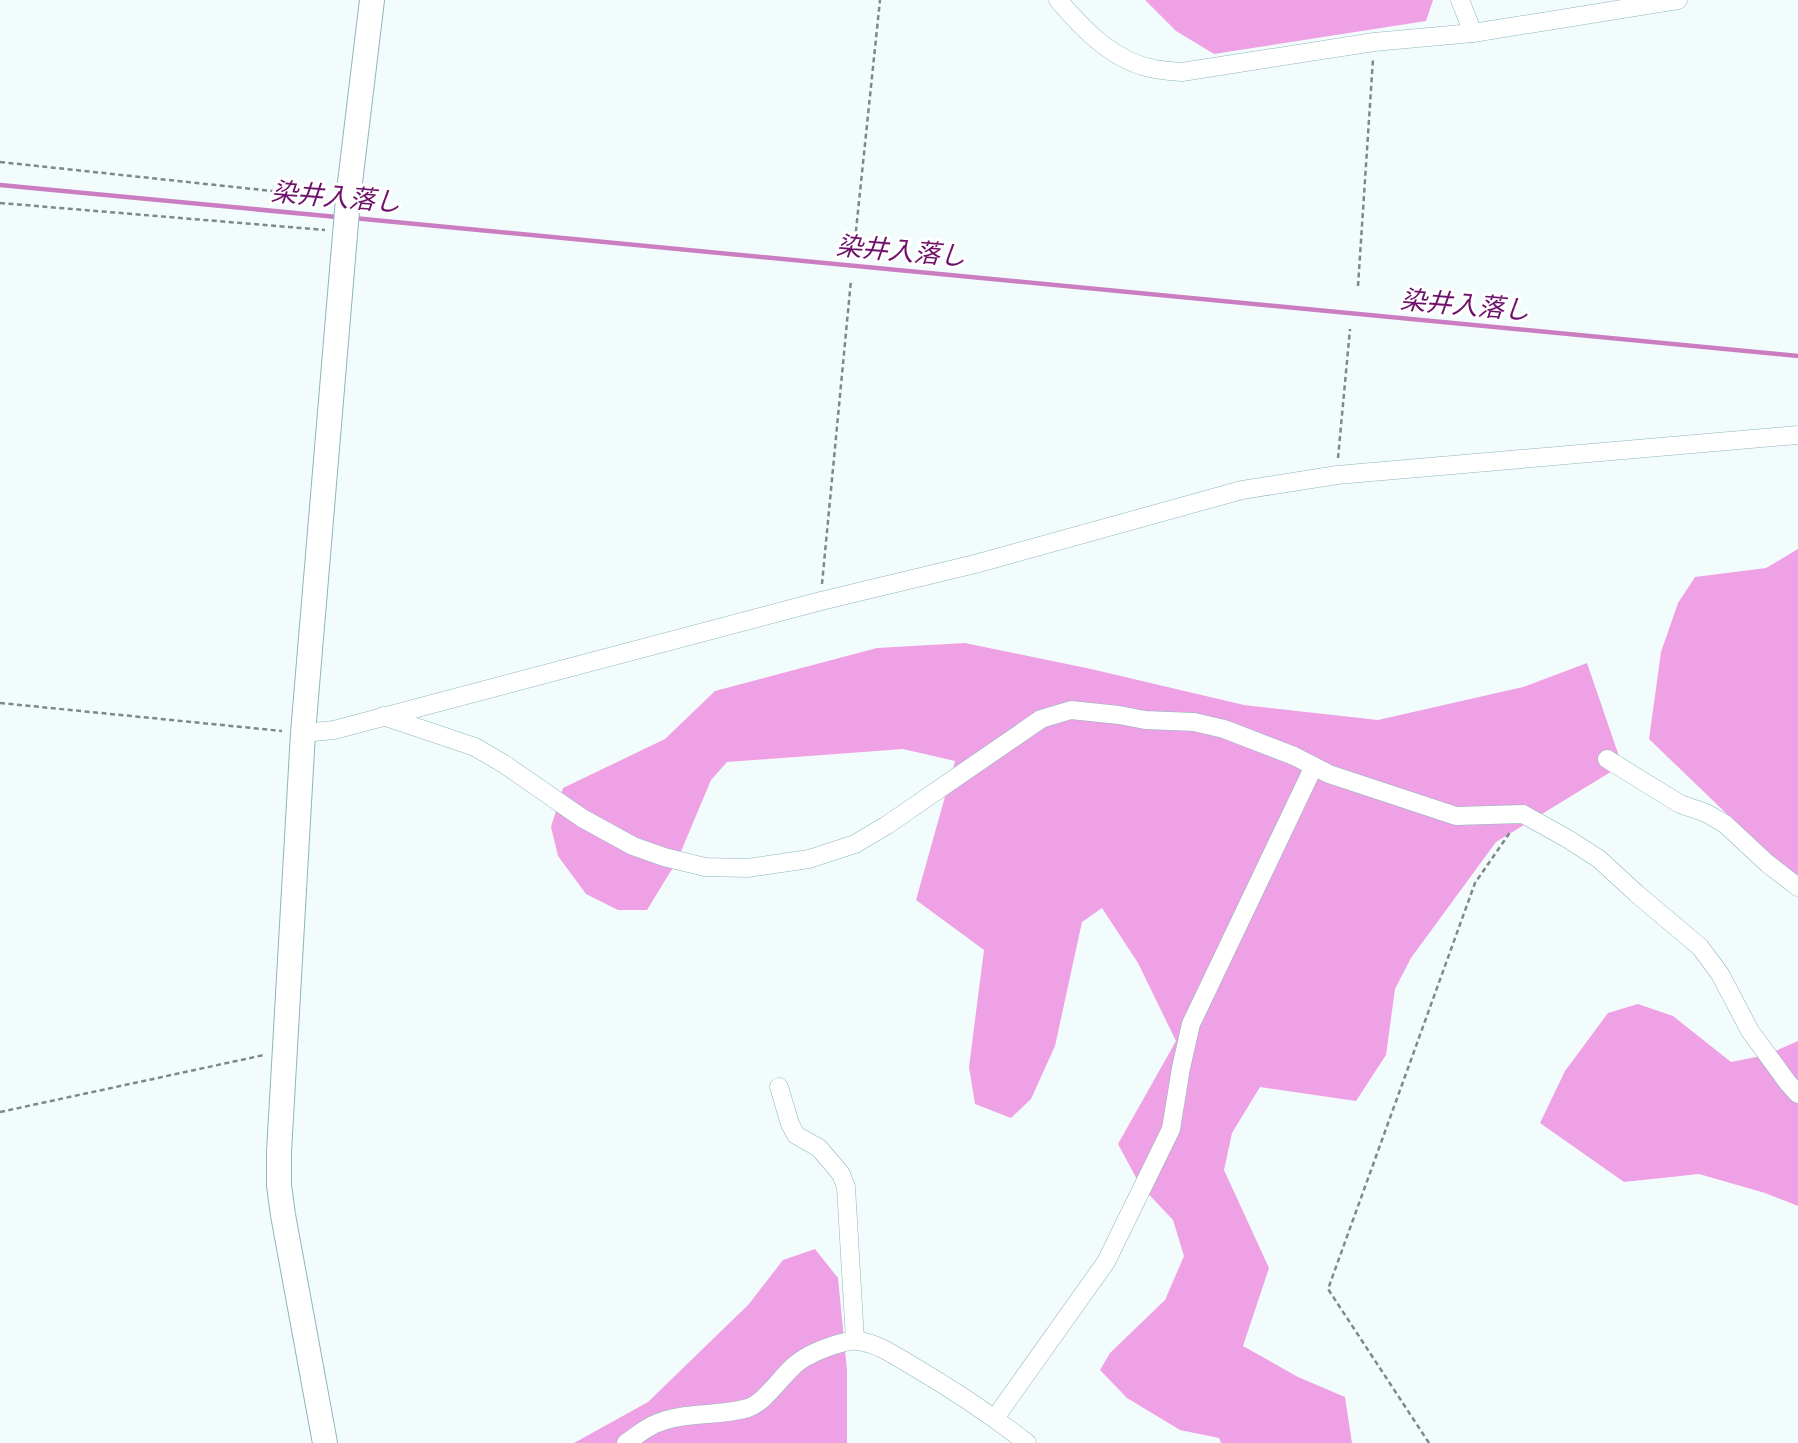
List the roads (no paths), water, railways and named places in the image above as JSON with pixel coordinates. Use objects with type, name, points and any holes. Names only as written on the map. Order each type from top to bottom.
[{"type":"street","points":[[325,1443],[279,1185],[303,733],[348,200],[372,0]]},
{"type":"street","points":[[1058,0],[1101,44],[1126,60],[1153,69],[1182,72],[1374,42],[1473,33],[1678,0]]},
{"type":"street","points":[[1460,0],[1473,33]]},
{"type":"street","points":[[303,733],[334,730],[821,601],[975,564],[1242,490],[1337,475],[1798,435]]},
{"type":"street","points":[[383,716],[475,747],[582,818],[633,846],[664,857],[705,866],[747,868],[809,859],[855,844],[1041,719],[1071,710],[1145,720],[1194,722],[1224,729],[1294,755],[1329,774],[1456,816],[1522,814],[1568,839],[1599,859],[1700,947],[1720,974],[1750,1031],[1798,1094]]},
{"type":"street","points":[[1607,759],[1680,804],[1706,813],[1725,824],[1768,864],[1798,887]]},
{"type":"street","points":[[995,1418],[1106,1262],[1171,1129],[1191,1024],[1314,766]]},
{"type":"street","points":[[779,1087],[796,1135],[819,1147],[841,1174],[846,1187],[855,1340]]},
{"type":"street","points":[[626,1443],[653,1425],[663,1422],[750,1407],[805,1357],[855,1340],[876,1345],[942,1383],[1027,1443]]},
{"type":"waterway","name":"染井入落し","points":[[0,185],[337,217]]},
{"type":"waterway","name":"染井入落し","points":[[353,218],[1798,356]]}]
